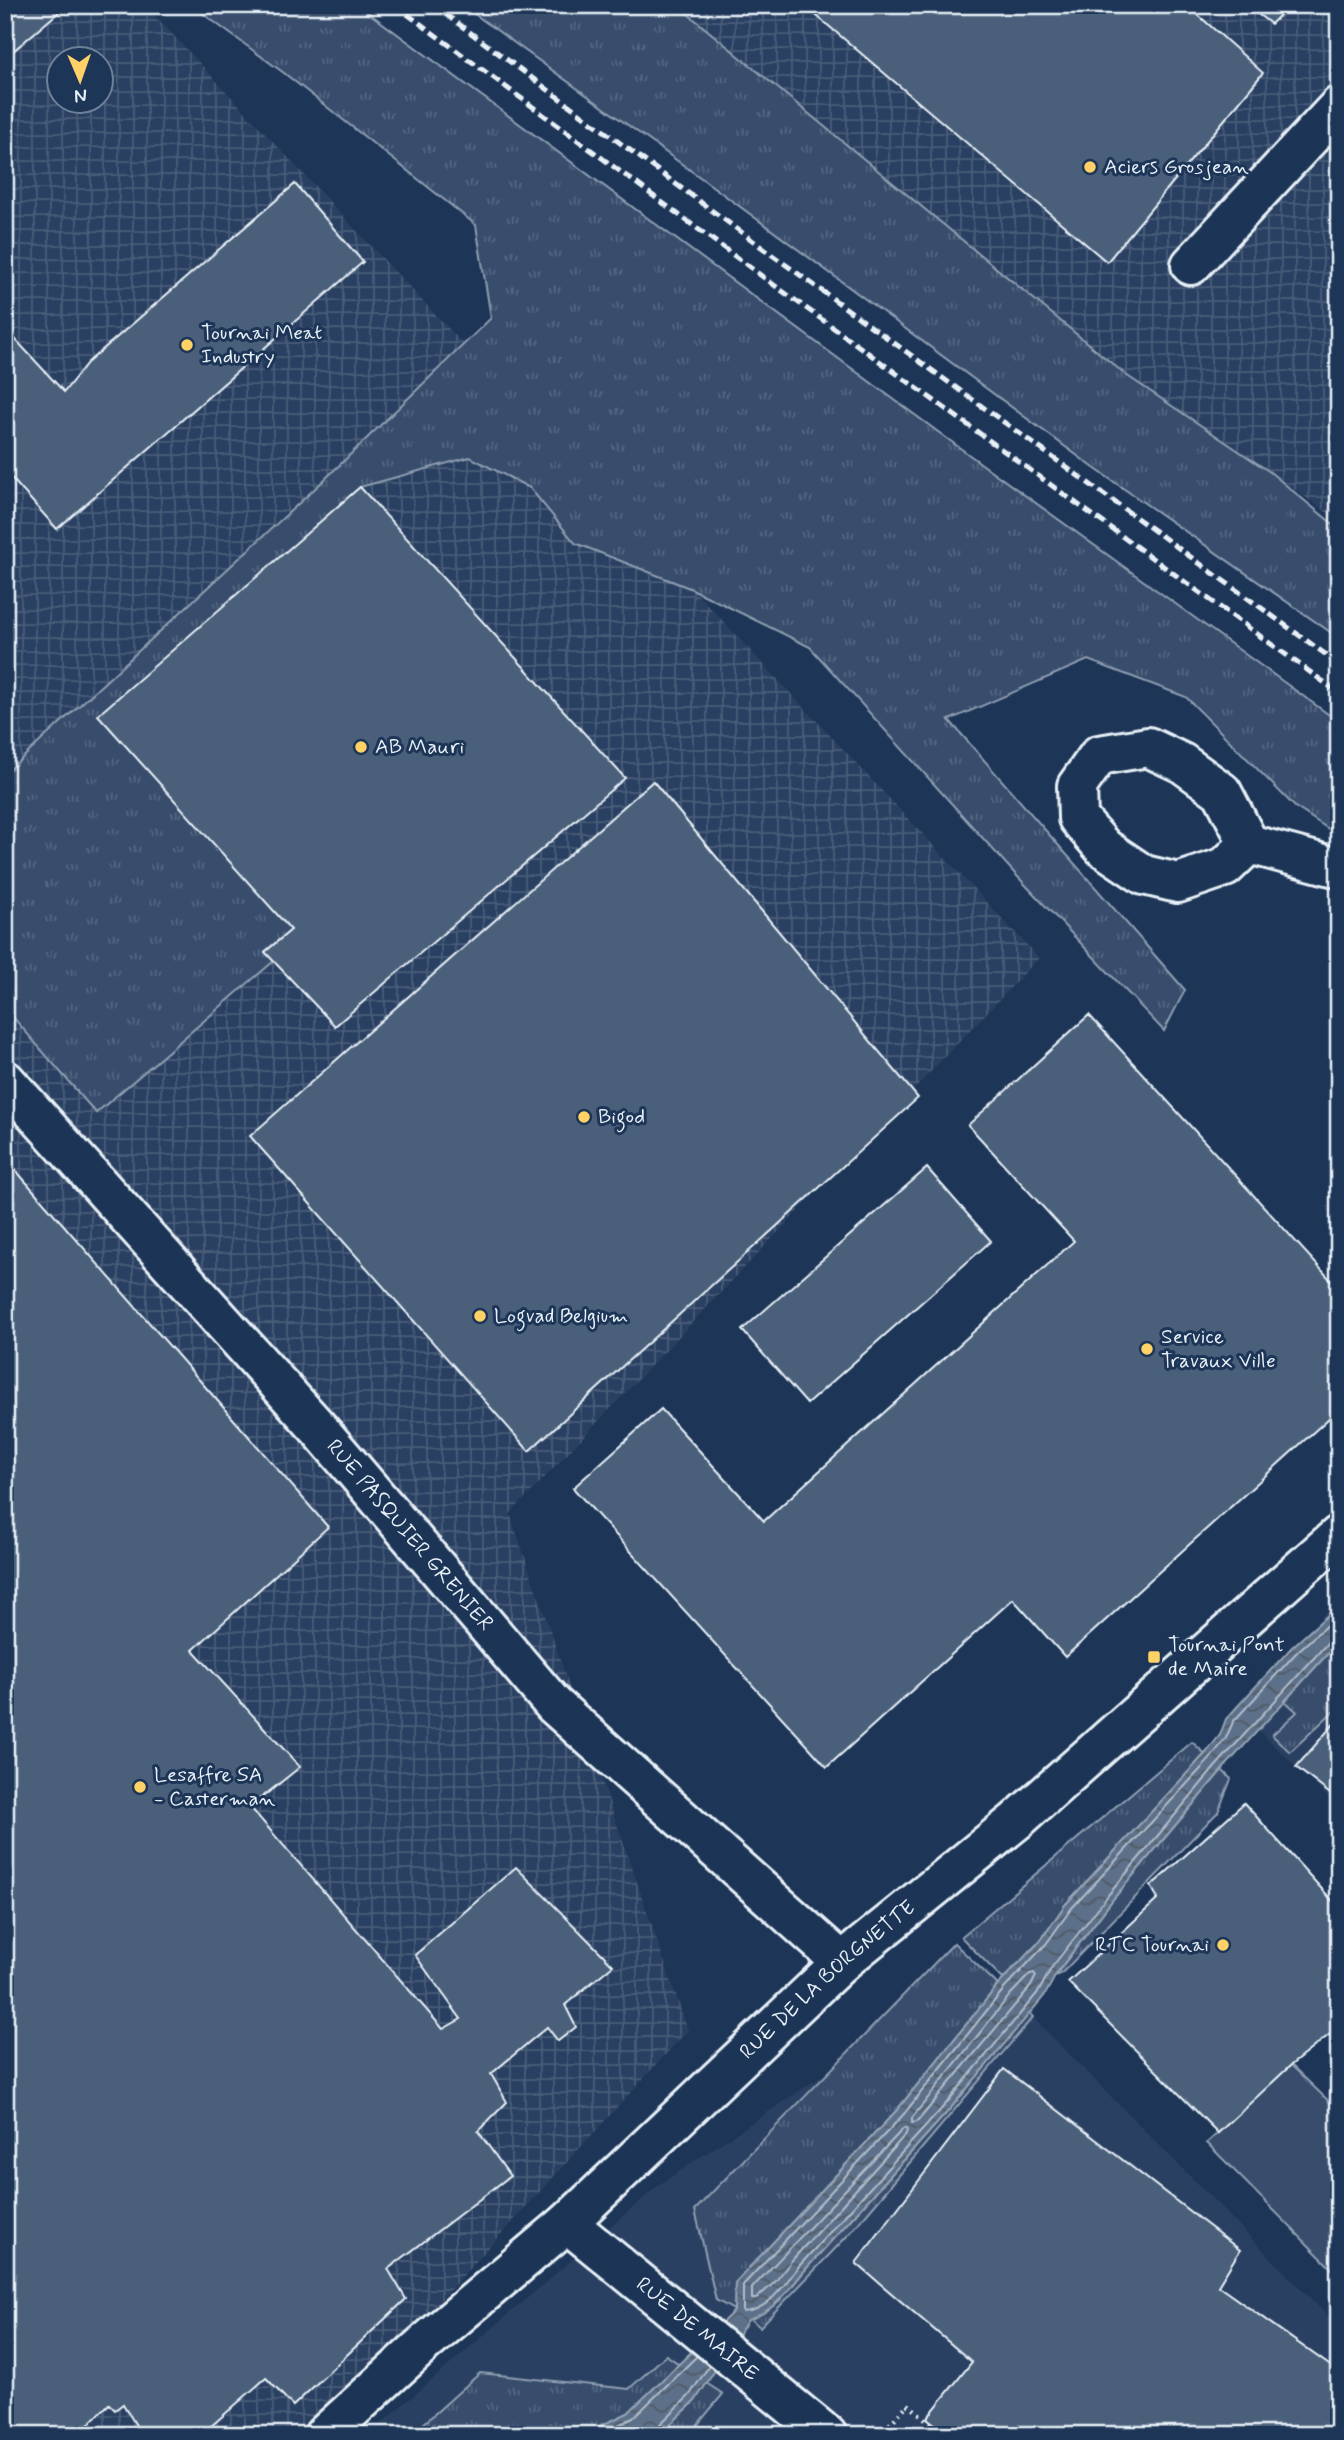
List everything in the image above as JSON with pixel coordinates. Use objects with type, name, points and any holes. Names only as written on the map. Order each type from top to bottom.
[{"type":"street","points":[[1191,265],[1339,106]]},
{"type":"street","points":[[1249,844],[1339,868]]},
{"type":"street","name":"RUE PASQUIER GRENIER","points":[[5,1080],[319,1429],[554,1705],[842,1962]]},
{"type":"street","name":"RUE DE LA BORGNETTE","points":[[324,2435],[424,2344],[567,2222],[842,1962],[1016,1821],[1339,1535]]},
{"type":"street","name":"RUE DE MAIRE","points":[[567,2222],[827,2435]]},
{"type":"path","points":[[880,2435],[908,2404],[944,2435]]},
{"type":"shaded area","points":[[5,5],[145,5],[1039,958],[510,1514],[688,2030],[317,2435],[5,2435]]},
{"type":"shaded area","points":[[677,5],[1339,5],[1339,521],[1126,375]]},
{"type":"shaded area","points":[[1339,1599],[1339,1808],[1234,1707]]},
{"type":"shaded area","points":[[984,1968],[1339,2327],[1339,2435],[368,2435],[660,2184]]},
{"type":"green space","points":[[191,5],[358,5],[979,462],[1339,722],[1339,836],[1295,807],[1186,697],[1088,660],[949,720],[1185,990],[1164,1031],[1017,876],[810,647],[692,589],[575,543],[530,488],[470,457],[360,487],[291,930],[265,951],[274,961],[96,1113],[5,1008],[5,774],[322,482],[491,318],[476,225],[284,73]]},
{"type":"green space","points":[[462,5],[677,5],[1126,375],[1270,472],[1339,529],[1339,638],[1094,468]]},
{"type":"green space","points":[[1339,1641],[1339,1706],[1290,1752],[1272,1735],[1297,1712],[1285,1701]]},
{"type":"green space","points":[[1192,1742],[1205,1754],[1065,1905],[1041,1940],[1003,1979],[961,1937]]},
{"type":"green space","points":[[1222,1770],[1231,1779],[1218,1812],[1062,1973],[1055,1976],[1114,1898]]},
{"type":"green space","points":[[954,1943],[998,1985],[897,2110],[735,2283],[734,2310],[716,2300],[695,2210]]},
{"type":"green space","points":[[1029,2013],[1033,2017],[852,2231],[760,2327],[750,2319],[774,2305],[787,2292],[950,2109]]},
{"type":"green space","points":[[1291,2065],[1339,2111],[1339,2276],[1207,2143]]},
{"type":"green space","points":[[666,2355],[679,2364],[628,2413],[581,2435],[411,2435],[480,2373],[629,2389]]},
{"type":"green space","points":[[706,2383],[723,2394],[689,2435],[659,2435],[695,2401]]},
{"type":"water","points":[[1339,1605],[1339,1641],[1222,1770],[1114,1898],[1058,1971],[1045,1995],[950,2109],[780,2300],[748,2320],[695,2401],[659,2435],[581,2435],[628,2413],[734,2311],[735,2283],[897,2110],[998,1985],[1041,1940],[1065,1905],[1205,1754],[1220,1735],[1226,1719],[1292,1647]]},
{"type":"building","points":[[5,5],[67,5],[5,58]]},
{"type":"building","name":"Aciers Grosjean","points":[[804,5],[1187,5],[1263,73],[1107,262]]},
{"type":"building","points":[[1246,5],[1290,5],[1271,24]]},
{"type":"building","name":"Tournai Meat Industry","points":[[295,184],[363,262],[57,529],[5,471],[5,328],[64,392],[87,363]]},
{"type":"building","name":"AB Mauri","points":[[360,487],[625,778],[335,1026],[265,952],[291,930],[98,715]]},
{"type":"building","name":"Bigod","points":[[653,781],[918,1098],[529,1451],[250,1136]]},
{"type":"building","name":"Service Travaux Ville","points":[[1089,1015],[1339,1289],[1339,1409],[1065,1657],[1013,1599],[827,1767],[573,1488],[661,1409],[764,1521],[1074,1241],[968,1125]]},
{"type":"building","name":"Lesaffre SA - Casterman","points":[[5,1158],[328,1527],[193,1650],[300,1767],[250,1807],[443,2029],[461,2019],[415,1955],[516,1867],[613,1965],[565,2005],[576,2027],[558,2041],[547,2027],[491,2074],[507,2102],[478,2131],[510,2176],[388,2269],[406,2299],[293,2406],[266,2378],[201,2435],[129,2435],[137,2427],[123,2404],[115,2410],[109,2404],[88,2425],[95,2435],[5,2435]]},
{"type":"building","points":[[927,1168],[991,1241],[807,1404],[742,1330]]},
{"type":"building","points":[[1339,1718],[1339,1801],[1296,1767]]},
{"type":"building","name":"RTC Tournai","points":[[1244,1803],[1339,1908],[1339,2027],[1291,2065],[1218,2133],[1068,1982],[1158,1899],[1151,1886]]},
{"type":"building","points":[[1004,2069],[1240,2250],[1218,2286],[1339,2372],[1339,2435],[949,2435],[927,2418],[972,2362],[856,2263]]},
{"type":"railway","points":[[395,5],[763,277],[1339,693]]},
{"type":"railway","points":[[433,5],[775,257],[1339,664]]},
{"type":"place","name":"Aciers Grosjean","points":[[1090,167]]},
{"type":"place","name":"Tournai Meat Industry","points":[[187,345]]},
{"type":"place","name":"AB Mauri","points":[[361,747]]},
{"type":"place","name":"Bigod","points":[[584,1117]]},
{"type":"place","name":"Logvad Belgium","points":[[480,1316]]},
{"type":"place","name":"Service Travaux Ville","points":[[1147,1349]]},
{"type":"place","name":"Tournai Pont de Maire","points":[[1154,1657]]},
{"type":"place","name":"Lesaffre SA - Casterman","points":[[140,1787]]},
{"type":"place","name":"RTC Tournai","points":[[1223,1945]]}]
